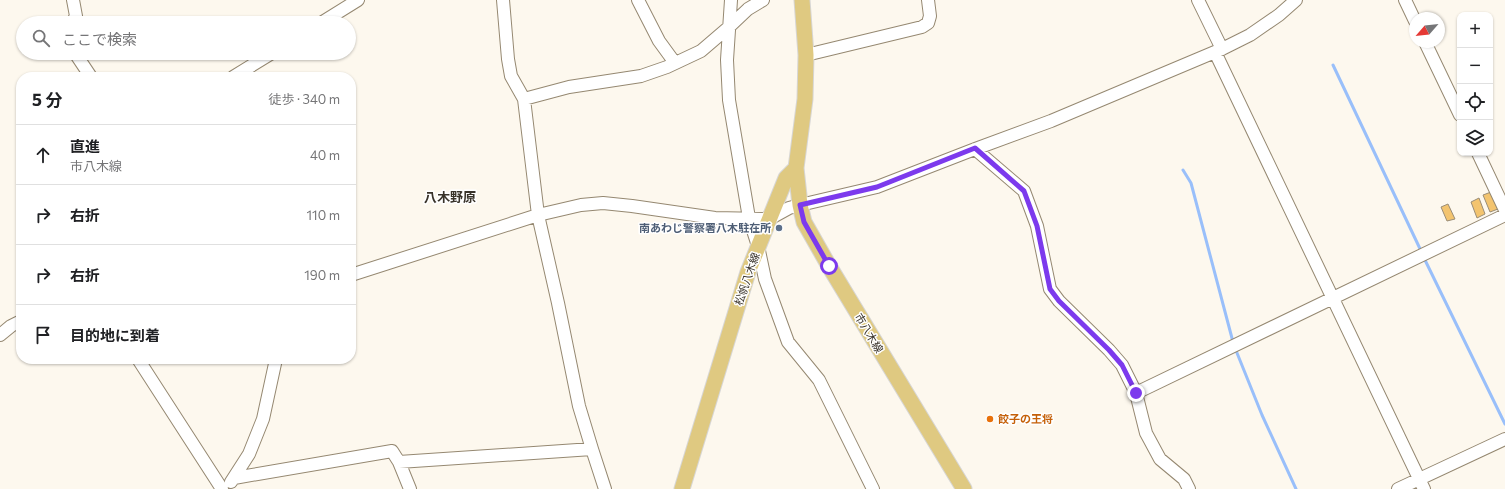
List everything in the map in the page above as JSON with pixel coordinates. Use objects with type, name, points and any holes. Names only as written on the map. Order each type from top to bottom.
[{"type":"main road","points":[[796,168],[805,99],[806,55],[802,0]]},
{"type":"main road","name":"市八木線","points":[[796,168],[800,205],[804,222],[964,489]]},
{"type":"main road","name":"松帆八木線","points":[[682,489],[748,272],[786,178],[796,168]]},
{"type":"street","points":[[73,0],[76,16]]},
{"type":"street","points":[[332,16],[358,0]]},
{"type":"street","points":[[503,0],[508,59],[512,76],[524,99],[538,215],[579,406],[606,489]]},
{"type":"street","points":[[638,0],[659,41],[675,63]]},
{"type":"street","points":[[731,0],[728,60],[729,100],[748,218],[758,246],[765,279],[788,342],[818,380],[873,489]]},
{"type":"street","points":[[524,99],[569,86],[641,76],[667,67],[701,51],[748,9],[763,0]]},
{"type":"street","points":[[806,55],[922,27],[928,23],[930,16],[928,0]]},
{"type":"street","points":[[1198,0],[1219,50],[1332,297],[1422,484]]},
{"type":"street","points":[[356,273],[538,215],[581,205],[603,203],[715,218],[769,219],[789,208],[877,187],[975,148],[1051,121],[1219,50],[1250,35],[1274,19],[1296,0]]},
{"type":"street","points":[[1405,0],[1411,12]]},
{"type":"street","points":[[1428,48],[1457,109]]},
{"type":"street","points":[[80,60],[88,72]]},
{"type":"street","points":[[241,72],[261,60]]},
{"type":"street","points":[[975,148],[1024,191],[1037,226],[1050,289],[1059,301],[1109,350],[1122,365],[1136,393],[1146,433],[1160,459],[1184,480],[1189,489]]},
{"type":"street","points":[[1479,156],[1505,210]]},
{"type":"street","points":[[1136,393],[1332,297],[1505,215]]},
{"type":"street","points":[[0,335],[16,324]]},
{"type":"street","points":[[141,364],[222,489]]},
{"type":"street","points":[[227,489],[249,454],[263,419],[275,364]]},
{"type":"street","points":[[1398,489],[1422,484],[1505,439]]},
{"type":"street","points":[[399,462],[592,449]]},
{"type":"street","points":[[234,478],[392,451],[399,462],[410,489]]},
{"type":"building","points":[[1491,192],[1498,209],[1490,212],[1483,195]]},
{"type":"building","points":[[1479,198],[1485,214],[1477,218],[1471,202]]},
{"type":"building","points":[[1448,204],[1455,219],[1447,221],[1441,207]]},
{"type":"waterway","points":[[1333,65],[1422,253]]},
{"type":"waterway","points":[[1183,170],[1191,183],[1233,342]]},
{"type":"waterway","points":[[1424,258],[1505,424]]},
{"type":"waterway","points":[[1235,348],[1262,415],[1296,489]]},
{"type":"place","name":"南あわじ警察署八木駐在所","points":[[779,228]]},
{"type":"place","name":"餃子の王将","points":[[990,419]]},
{"type":"district","name":"八木野原","points":[[450,197]]},
{"type":"route","points":[[829,266],[804,222],[800,205],[877,187],[975,148],[1024,191],[1037,226],[1050,289],[1059,301],[1109,350],[1122,365],[1136,393]]}]
